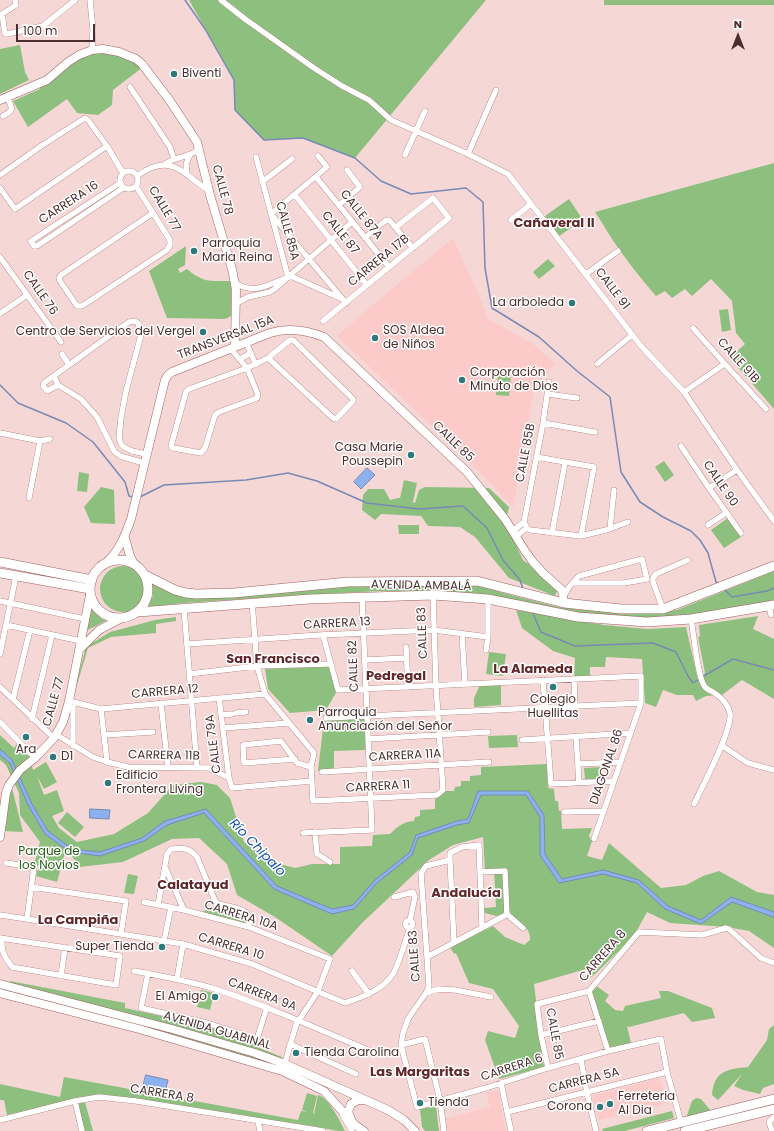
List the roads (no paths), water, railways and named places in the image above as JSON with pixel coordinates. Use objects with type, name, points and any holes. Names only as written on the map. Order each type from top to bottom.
[{"type":"main road","points":[[115,560],[134,564],[145,575],[148,583],[148,595],[144,606],[130,617],[120,619],[104,615],[93,603],[91,588],[100,568],[106,563],[115,560]]},
{"type":"main road","points":[[0,562],[91,588]]},
{"type":"main road","name":"AVENIDA AMBALÁ","points":[[145,575],[186,594],[234,593],[348,582],[428,580],[477,581],[541,597],[621,609],[663,609],[774,566]]},
{"type":"main road","points":[[0,573],[91,588]]},
{"type":"main road","name":"AVENIDA AMBALÁ","points":[[138,612],[252,602],[433,595],[488,599],[578,617],[648,622],[691,619],[772,609]]},
{"type":"main road","points":[[683,1127],[774,1099]]},
{"type":"main road","points":[[647,1131],[773,1113]]},
{"type":"street","points":[[15,0],[16,5],[2,14],[5,34],[43,26],[75,0]]},
{"type":"street","points":[[3,116],[11,110],[12,106],[4,98],[47,80],[79,54],[92,50],[93,30],[90,0]]},
{"type":"street","name":"CALLE 91","points":[[221,0],[314,68],[342,86],[369,100],[391,120],[415,132],[468,154],[508,174],[632,335],[684,392],[774,521]]},
{"type":"street","name":"CALLE 78","points":[[92,50],[103,49],[119,52],[136,59],[154,79],[193,135],[199,149],[209,191],[235,283],[232,347]]},
{"type":"street","points":[[130,87],[170,147],[174,159]]},
{"type":"street","points":[[468,154],[496,90]]},
{"type":"street","points":[[405,155],[425,111]]},
{"type":"street","points":[[0,175],[44,144],[85,118],[107,146],[122,173],[120,178],[121,186],[131,190],[136,186],[138,181],[137,176],[130,171],[122,173]]},
{"type":"street","points":[[0,188],[15,208],[107,146]]},
{"type":"street","points":[[165,164],[174,159],[190,155],[199,149]]},
{"type":"street","points":[[187,175],[186,164],[190,155]]},
{"type":"street","points":[[318,156],[327,167],[271,214],[344,301]]},
{"type":"street","name":"CALLE 85A","points":[[256,157],[288,277],[293,277],[344,301]]},
{"type":"street","points":[[262,182],[292,159]]},
{"type":"street","points":[[137,176],[147,169],[165,164],[174,166],[209,191]]},
{"type":"street","points":[[339,205],[360,187],[347,170]]},
{"type":"street","name":"CALLE 87A","points":[[316,177],[389,267]]},
{"type":"street","name":"CARRERA 16","points":[[91,206],[31,241],[35,246],[121,186]]},
{"type":"street","name":"CALLE 77","points":[[136,186],[153,213],[170,240],[170,245],[166,250],[81,306],[77,306],[60,281],[59,278],[61,275],[153,213]]},
{"type":"street","name":"CALLE 87","points":[[295,195],[367,285]]},
{"type":"street","name":"CARRERA 17B","points":[[323,321],[344,301],[367,285],[449,218],[433,198],[396,228]]},
{"type":"street","points":[[511,220],[531,204]]},
{"type":"street","points":[[365,238],[385,221],[389,220],[413,248]]},
{"type":"street","points":[[235,304],[241,300],[270,292],[276,288],[352,222]]},
{"type":"street","points":[[586,274],[618,251]]},
{"type":"street","name":"CALLE 76","points":[[0,257],[61,342]]},
{"type":"street","points":[[235,283],[248,289],[253,289],[269,285],[288,277]]},
{"type":"street","points":[[253,289],[253,296]]},
{"type":"street","points":[[1,313],[27,295]]},
{"type":"street","points":[[58,385],[47,391],[44,389],[44,383],[116,331],[132,322],[135,321],[138,323],[141,335],[126,391],[119,438],[124,447],[132,451],[146,454],[125,538],[116,552],[106,563]]},
{"type":"street","name":"CALLE 91B","points":[[694,328],[724,364],[766,409]]},
{"type":"street","name":"TRANSVERSAL 15A","points":[[146,454],[168,375],[232,347],[278,330],[295,329]]},
{"type":"street","name":"CALLE 85","points":[[295,329],[324,337],[467,472],[505,519],[533,562],[543,573],[560,587],[564,600]]},
{"type":"street","points":[[597,364],[632,335]]},
{"type":"street","points":[[232,347],[247,368],[258,396],[257,398],[219,412],[215,415],[205,448],[201,453],[198,454],[172,447],[186,392],[189,389],[247,368],[256,365],[268,358],[288,340],[293,340],[353,399],[353,401],[336,419],[333,418],[268,358]]},
{"type":"street","points":[[246,342],[256,365]]},
{"type":"street","points":[[240,359],[251,353]]},
{"type":"street","points":[[62,354],[69,365]]},
{"type":"street","points":[[684,392],[724,364]]},
{"type":"street","points":[[54,376],[58,385],[80,399],[97,417],[114,451],[120,456],[144,463]]},
{"type":"street","name":"CALLE 85B","points":[[524,522],[543,423],[549,382]]},
{"type":"street","points":[[547,394],[577,398]]},
{"type":"street","points":[[543,423],[594,432]]},
{"type":"street","points":[[0,433],[40,441],[50,439]]},
{"type":"street","points":[[29,498],[40,441]]},
{"type":"street","name":"CALLE 90","points":[[681,446],[741,533]]},
{"type":"street","points":[[536,457],[594,467],[581,536]]},
{"type":"street","points":[[552,533],[565,463]]},
{"type":"street","points":[[709,488],[737,470]]},
{"type":"street","points":[[610,529],[614,490]]},
{"type":"street","points":[[708,525],[726,513]]},
{"type":"street","points":[[514,534],[524,522],[530,530],[581,536],[588,536],[628,522]]},
{"type":"street","points":[[514,534],[527,528]]},
{"type":"street","points":[[125,538],[134,564]]},
{"type":"street","points":[[564,600],[571,585],[579,576],[642,560],[647,579],[624,583],[571,585]]},
{"type":"street","points":[[663,609],[653,582],[653,578],[656,574],[688,560]]},
{"type":"street","points":[[0,654],[12,603],[16,576]]},
{"type":"street","name":"CALLE 77","points":[[0,835],[2,809],[6,793],[12,780],[20,770],[34,759],[55,736],[63,722],[71,702],[91,588]]},
{"type":"street","name":"CALLE 83","points":[[433,595],[436,686],[443,790]]},
{"type":"street","name":"CALLE 82","points":[[315,832],[372,830],[362,597]]},
{"type":"street","points":[[486,650],[488,637],[488,599]]},
{"type":"street","points":[[0,601],[85,619]]},
{"type":"street","points":[[252,602],[257,666],[265,694],[314,753],[311,767],[311,781]]},
{"type":"street","points":[[184,609],[197,767]]},
{"type":"street","points":[[6,625],[52,635],[80,645],[99,630],[120,619]]},
{"type":"street","points":[[691,619],[699,670],[705,687],[722,699],[728,706],[730,714],[730,721],[722,744],[694,804]]},
{"type":"street","points":[[13,700],[30,630]]},
{"type":"street","name":"CARRERA 13","points":[[187,644],[323,635],[434,630],[488,637]]},
{"type":"street","points":[[462,633],[465,684]]},
{"type":"street","points":[[32,719],[52,635]]},
{"type":"street","points":[[323,635],[338,690],[641,676],[642,703],[326,718]]},
{"type":"street","points":[[406,647],[408,686]]},
{"type":"street","points":[[365,660],[406,658]]},
{"type":"street","points":[[189,674],[257,666],[328,664]]},
{"type":"street","points":[[574,679],[575,706]]},
{"type":"street","points":[[543,680],[551,784],[614,782]]},
{"type":"street","name":"CARRERA 11B","points":[[0,686],[32,719],[55,736],[93,757],[128,767],[209,768],[228,778]]},
{"type":"street","name":"CARRERA 12","points":[[71,702],[101,709],[265,694]]},
{"type":"street","name":"CALLE 79A","points":[[219,698],[228,778],[232,788],[311,781]]},
{"type":"street","points":[[71,702],[73,746]]},
{"type":"street","points":[[161,703],[168,768]]},
{"type":"street","name":"DIAGONAL 86","points":[[594,838],[642,703]]},
{"type":"street","points":[[101,709],[107,762]]},
{"type":"street","points":[[221,715],[246,712]]},
{"type":"street","points":[[0,722],[34,759]]},
{"type":"street","points":[[223,728],[289,723]]},
{"type":"street","points":[[104,735],[153,732]]},
{"type":"street","points":[[368,739],[488,732]]},
{"type":"street","points":[[522,740],[631,732]]},
{"type":"street","points":[[576,736],[580,783]]},
{"type":"street","points":[[295,759],[244,763],[243,745],[281,741],[295,759],[297,762],[311,767]]},
{"type":"street","points":[[722,744],[724,747],[748,763],[774,770]]},
{"type":"street","name":"CARRERA 11A","points":[[322,772],[489,762]]},
{"type":"street","points":[[578,764],[621,762]]},
{"type":"street","name":"CARRERA 11","points":[[311,781],[313,801],[437,795],[443,790]]},
{"type":"street","points":[[564,812],[604,811]]},
{"type":"street","points":[[303,833],[315,832],[317,854],[330,862]]},
{"type":"street","points":[[454,942],[450,853],[462,847],[479,845],[482,927]]},
{"type":"street","points":[[158,905],[167,854],[171,849],[187,848],[197,857],[216,903],[222,906],[245,911],[250,920],[249,927]]},
{"type":"street","name":"CALLE 83","points":[[426,993],[429,986],[421,873],[426,866],[450,860]]},
{"type":"street","points":[[6,863],[34,867],[28,918]]},
{"type":"street","points":[[165,866],[184,910]]},
{"type":"street","points":[[480,872],[505,871],[507,915],[523,928]]},
{"type":"street","points":[[31,887],[126,901],[121,934]]},
{"type":"street","name":"CARRERA 10","points":[[0,915],[28,918],[183,944],[252,964],[345,1003],[368,994],[387,981],[393,974],[410,927],[407,927],[405,924],[406,921],[410,920],[415,897],[413,892],[394,897]]},
{"type":"street","name":"CARRERA 10A","points":[[144,902],[184,910],[249,927],[330,958],[318,991]]},
{"type":"street","points":[[164,940],[172,908],[180,902]]},
{"type":"street","points":[[426,957],[507,915]]},
{"type":"street","name":"CARRERA 8","points":[[537,1004],[589,991],[639,932],[702,935],[726,928],[761,958],[774,963]]},
{"type":"street","points":[[1,938],[120,956],[116,985],[12,967],[1,949],[1,938]]},
{"type":"street","points":[[177,979],[183,944]]},
{"type":"street","points":[[60,976],[65,947]]},
{"type":"street","name":"CARRERA 9A","points":[[134,971],[177,979],[215,989],[267,1007],[376,1054]]},
{"type":"street","points":[[352,971],[368,994]]},
{"type":"street","points":[[148,973],[141,1008],[207,1023],[257,1039],[267,1007]]},
{"type":"street","name":"AVENIDA GUABINAL","points":[[0,984],[172,1029],[284,1067],[369,1101],[397,1115],[415,1131]]},
{"type":"street","points":[[444,1131],[440,1100],[425,1040],[401,1045],[403,1033],[408,1019],[426,993],[446,988],[491,997]]},
{"type":"street","points":[[284,1067],[298,1021],[318,991]]},
{"type":"street","points":[[589,991],[608,1051]]},
{"type":"street","name":"AVENIDA GUABINAL","points":[[0,993],[284,1067],[324,1091],[353,1128],[364,1131]]},
{"type":"street","name":"CALLE 85","points":[[537,1004],[541,1035],[548,1068]]},
{"type":"street","points":[[541,1035],[599,1021]]},
{"type":"street","name":"CARRERA 6","points":[[401,1045],[417,1107],[608,1051],[661,1039],[667,1072]]},
{"type":"street","points":[[290,1044],[356,1074]]},
{"type":"street","points":[[581,1060],[596,1131]]},
{"type":"street","points":[[667,1072],[683,1127]]},
{"type":"street","name":"CARRERA 5A","points":[[507,1112],[667,1072]]},
{"type":"street","points":[[501,1083],[511,1131]]},
{"type":"street","name":"CARRERA 8","points":[[0,1120],[75,1101],[100,1097],[136,1101],[323,1131]]},
{"type":"street","points":[[353,1128],[348,1112],[351,1104],[358,1100],[369,1101]]},
{"type":"street","points":[[75,1101],[82,1131]]},
{"type":"street","points":[[772,1131],[769,1122],[773,1113]]},
{"type":"street","points":[[258,1121],[260,1131]]},
{"type":"water","points":[[367,468],[375,475],[361,489],[354,482]]},
{"type":"water","points":[[0,749],[12,760],[32,804],[48,831],[72,849],[100,852],[142,838],[165,821],[206,809],[277,886],[332,909],[353,905],[375,880],[410,852],[416,835],[457,821],[468,819],[478,791],[528,791],[544,815],[545,854],[562,879],[603,870],[639,880],[668,906],[701,920],[731,897],[774,912],[774,918],[732,902],[701,924],[665,909],[637,883],[603,874],[559,883],[540,855],[540,817],[526,795],[481,795],[469,823],[457,825],[418,838],[412,855],[377,883],[354,909],[332,914],[274,889],[204,813],[167,825],[144,841],[100,856],[70,852],[45,834],[28,805],[10,763],[0,755]]},
{"type":"water","points":[[90,809],[110,810],[109,819],[90,818]]},
{"type":"water","points":[[146,1075],[168,1080],[165,1092],[143,1087]]},
{"type":"waterway","points":[[185,0],[205,29],[234,80],[235,110],[264,140],[303,138],[355,158],[381,181],[411,194],[466,188],[483,202],[485,268],[492,308],[539,337],[577,371],[610,397],[621,472],[640,502],[663,517],[691,531],[700,540],[708,553],[716,582],[718,583]]},
{"type":"waterway","points":[[0,385],[18,403],[66,423],[93,442],[125,482],[129,496],[133,497]]},
{"type":"waterway","points":[[138,498],[164,485],[246,480],[288,473],[317,481],[367,503],[419,509],[463,506],[487,528],[503,560],[520,580],[523,589]]},
{"type":"waterway","points":[[724,589],[732,597],[767,591],[774,588]]},
{"type":"waterway","points":[[532,611],[541,632],[575,646],[653,643],[676,652],[693,683],[699,679]]},
{"type":"waterway","points":[[702,677],[733,659],[774,670]]},
{"type":"place","name":"Biventi","points":[[174,74]]},
{"type":"place","name":"Parroquia Maria Reina","points":[[194,251]]},
{"type":"place","name":"La arboleda","points":[[572,303]]},
{"type":"place","name":"Centro de Servicios del Vergel","points":[[203,332]]},
{"type":"place","name":"SOS Aldea de Niños","points":[[375,338]]},
{"type":"place","name":"Corporación Minuto de Dios","points":[[462,380]]},
{"type":"place","name":"Casa Marie Poussepin","points":[[411,455]]},
{"type":"place","name":"Colegio Huellitas","points":[[553,687]]},
{"type":"place","name":"Parroquia Anunciación del Señor","points":[[310,720]]},
{"type":"place","name":"Ara","points":[[26,737]]},
{"type":"place","name":"D1","points":[[53,757]]},
{"type":"place","name":"Edificio Frontera Living","points":[[108,783]]},
{"type":"place","name":"Super Tienda","points":[[162,947]]},
{"type":"place","name":"El Amigo","points":[[215,997]]},
{"type":"place","name":"Tienda Carolina","points":[[296,1053]]},
{"type":"place","name":"Tienda","points":[[420,1103]]},
{"type":"place","name":"Ferreteria Al Dia","points":[[610,1104]]},
{"type":"place","name":"Corona","points":[[600,1107]]},
{"type":"district","name":"Cañaveral II","points":[[554,224]]},
{"type":"district","name":"San Francisco","points":[[273,660]]},
{"type":"district","name":"La Alameda","points":[[533,670]]},
{"type":"district","name":"Pedregal","points":[[396,677]]},
{"type":"district","name":"Calatayud","points":[[193,886]]},
{"type":"district","name":"Andalucía","points":[[466,894]]},
{"type":"district","name":"La Campiña","points":[[78,921]]},
{"type":"district","name":"Las Margaritas","points":[[420,1073]]},
{"type":"water label","name":"Río Chipalo","points":[[257,848]]},
{"type":"park label","name":"Parque de los Novios","points":[[49,859]]}]
